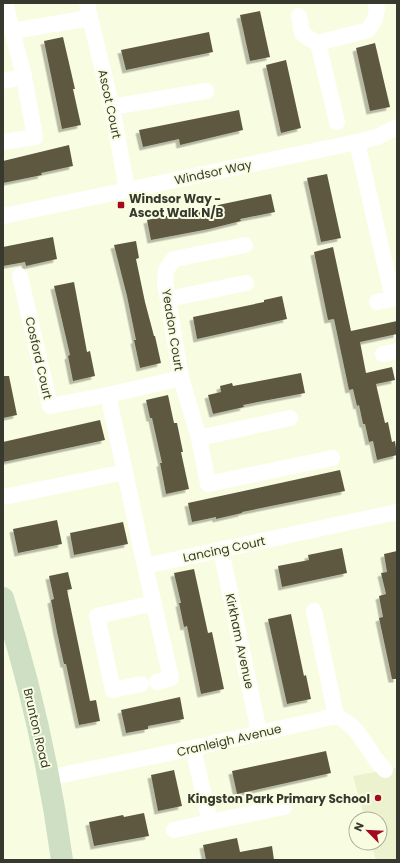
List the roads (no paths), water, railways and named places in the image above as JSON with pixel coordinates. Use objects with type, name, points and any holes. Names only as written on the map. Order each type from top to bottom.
[{"type":"street","points":[[3,142],[35,137],[24,76],[5,3]]},
{"type":"street","points":[[299,16],[302,33],[310,39],[318,42],[368,30],[374,21],[377,10],[376,3]]},
{"type":"street","name":"Ascot Court","points":[[12,32],[89,11],[112,107],[127,190]]},
{"type":"street","points":[[318,42],[337,122]]},
{"type":"street","points":[[3,80],[24,76]]},
{"type":"street","points":[[112,107],[206,91]]},
{"type":"street","name":"Windsor Way","points":[[3,216],[357,142],[377,137],[397,127]]},
{"type":"street","points":[[357,142],[389,300]]},
{"type":"street","name":"Yeadon Court","points":[[245,245],[174,259],[166,270],[165,282],[181,378],[199,438],[208,484],[332,458]]},
{"type":"street","name":"Cosford Court","points":[[20,276],[50,406],[108,396]]},
{"type":"street","points":[[168,299],[246,283]]},
{"type":"street","name":"Yeadon Court","points":[[108,396],[181,378]]},
{"type":"street","points":[[108,396],[171,678],[113,690],[97,616],[154,603]]},
{"type":"street","points":[[199,438],[290,418]]},
{"type":"street","points":[[3,497],[125,472]]},
{"type":"street","name":"Lancing Court","points":[[145,566],[397,512]]},
{"type":"street","name":"Kirkham Avenue","points":[[221,550],[259,732]]},
{"type":"street","name":"Brunton Road","points":[[3,598],[32,707],[48,778],[62,860]]},
{"type":"street","points":[[314,611],[336,716],[346,721],[354,728],[363,738],[371,754],[385,770]]},
{"type":"street","name":"Cranleigh Avenue","points":[[48,778],[194,748],[259,732],[336,716]]},
{"type":"street","points":[[194,748],[210,822]]},
{"type":"street","points":[[174,830],[284,807]]},
{"type":"place","name":"Windsor Way - Ascot Walk N/B","points":[[121,205]]},
{"type":"place","name":"Kingston Park Primary School","points":[[378,798]]}]
